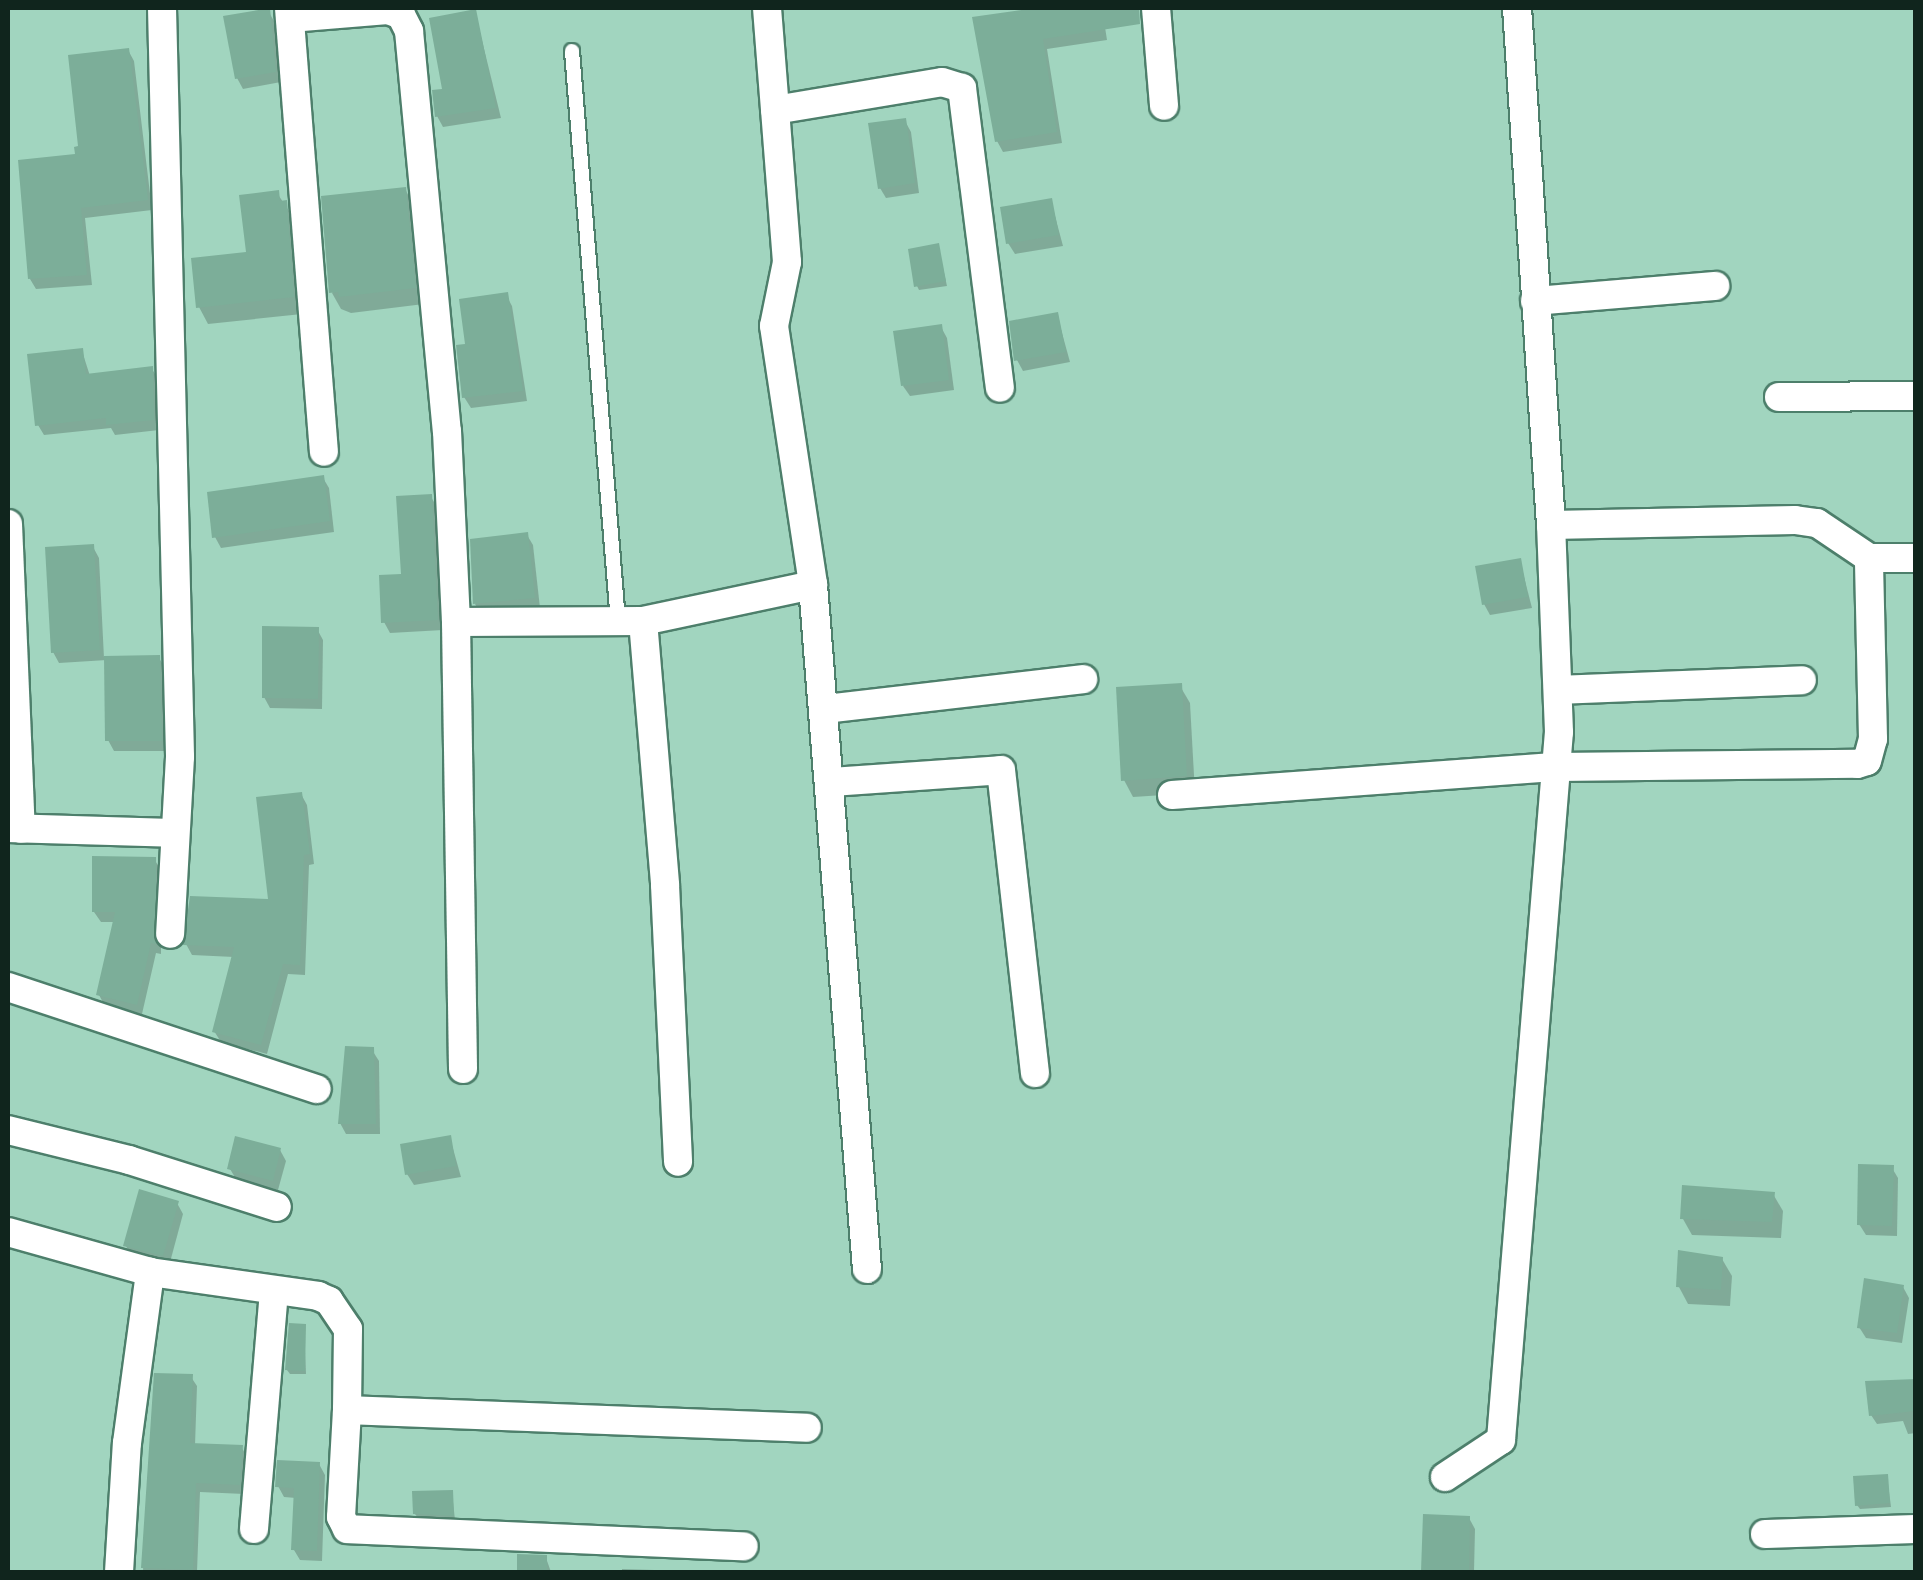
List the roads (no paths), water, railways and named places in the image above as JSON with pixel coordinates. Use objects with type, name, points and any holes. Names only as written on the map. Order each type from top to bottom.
[{"type":"street","points":[[162,8],[180,757],[170,934]]},
{"type":"street","points":[[766,8],[787,262],[774,326],[813,585],[867,1269]]},
{"type":"street","points":[[1156,8],[1164,106]]},
{"type":"street","points":[[1445,1477],[1501,1440],[1557,767],[1551,525],[1517,8]]},
{"type":"street","points":[[324,452],[290,12],[388,10],[402,15],[409,30],[447,431],[456,622],[463,1070]]},
{"type":"street","points":[[775,110],[942,82],[962,88],[1000,388]]},
{"type":"street","points":[[1535,301],[1714,286]]},
{"type":"street","points":[[1779,397],[1916,396]]},
{"type":"street","points":[[1551,525],[1794,520],[1817,523],[1869,558],[1916,558]]},
{"type":"street","points":[[8,524],[14,828],[176,834]]},
{"type":"street","points":[[1172,795],[1557,767],[1849,764],[1867,760],[1873,738],[1869,558]]},
{"type":"street","points":[[456,622],[630,621],[813,585]]},
{"type":"street","points":[[630,621],[665,885],[678,1162]]},
{"type":"street","points":[[825,710],[1082,679]]},
{"type":"street","points":[[1558,690],[1802,680]]},
{"type":"street","points":[[831,782],[997,769],[1004,774],[1035,1073]]},
{"type":"street","points":[[8,988],[317,1089]]},
{"type":"street","points":[[8,1130],[129,1160],[278,1207]]},
{"type":"street","points":[[8,1232],[150,1272],[318,1296],[342,1314],[350,1346],[341,1517],[348,1529],[744,1546]]},
{"type":"street","points":[[119,1572],[127,1443],[150,1272]]},
{"type":"street","points":[[254,1529],[274,1291]]},
{"type":"street","points":[[347,1410],[807,1428]]},
{"type":"street","points":[[1765,1534],[1916,1529]]},
{"type":"lane","points":[[572,51],[630,621]]}]
